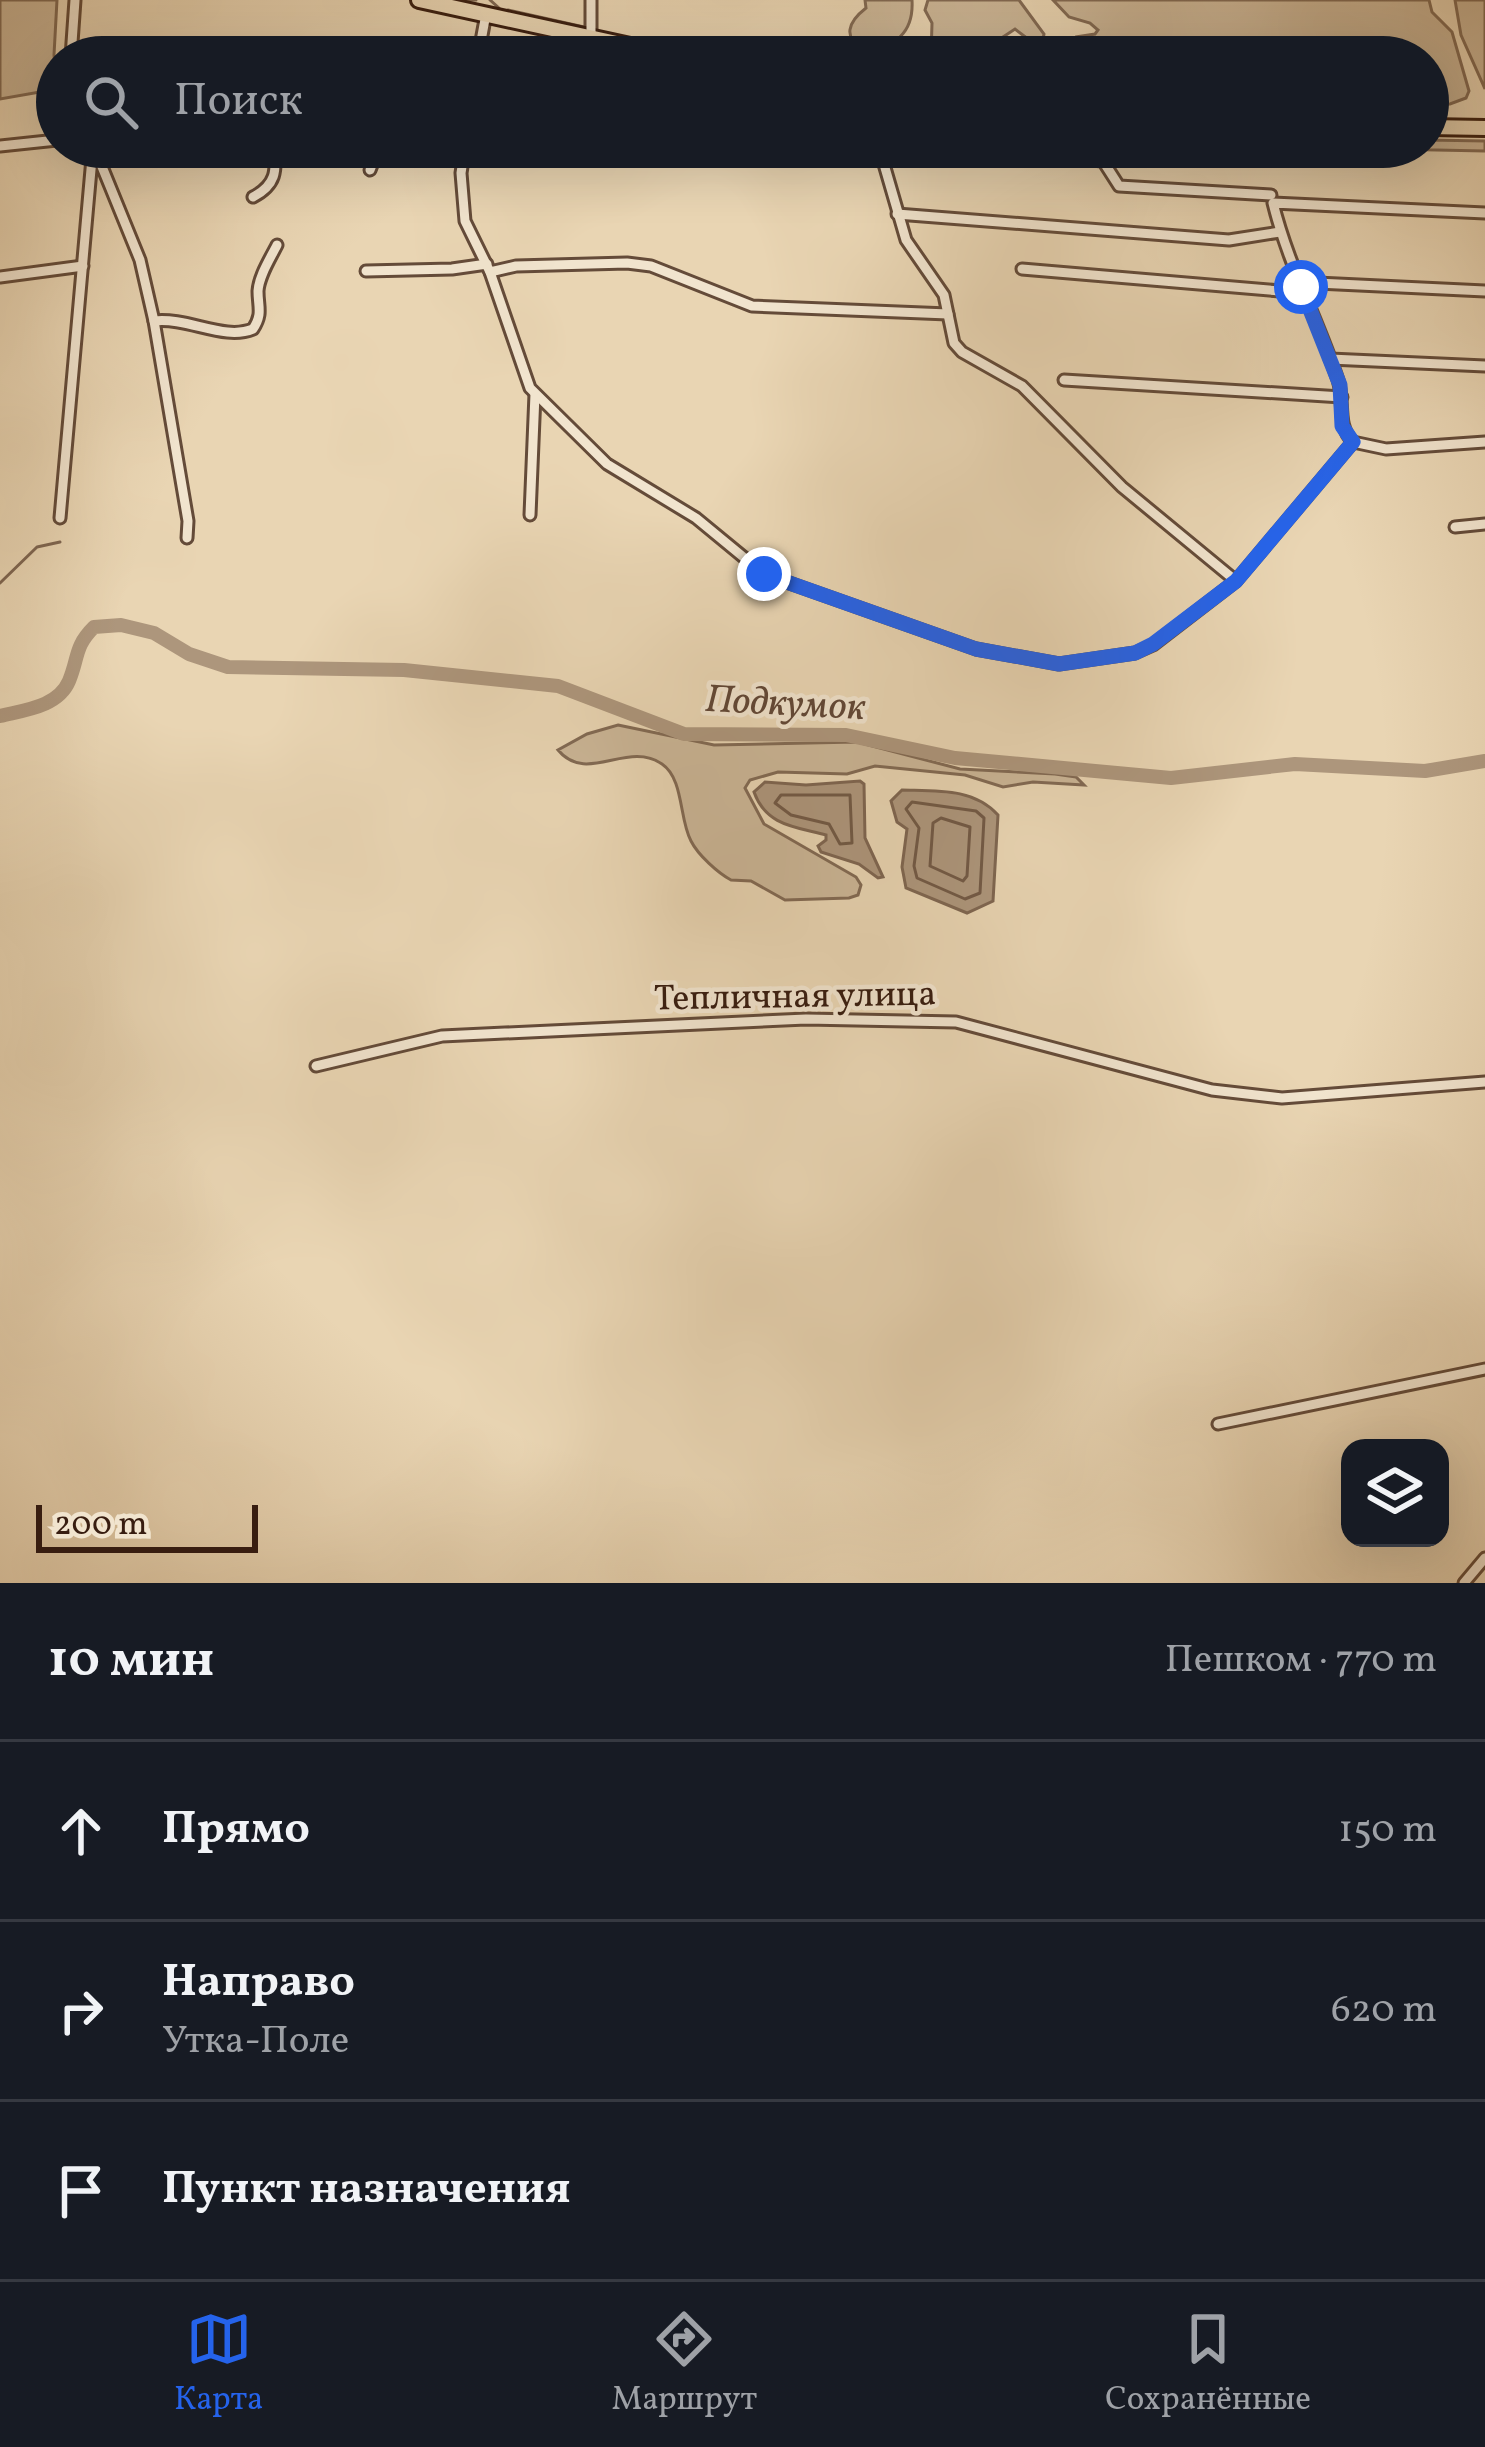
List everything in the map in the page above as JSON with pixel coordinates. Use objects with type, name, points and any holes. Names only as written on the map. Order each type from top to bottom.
[{"type":"main road","points":[[429,1],[486,14],[504,10],[588,36]]},
{"type":"main road","points":[[1449,127],[1485,128]]},
{"type":"street","points":[[72,36],[75,0]]},
{"type":"street","points":[[591,0],[591,36]]},
{"type":"street","points":[[482,36],[486,14]]},
{"type":"street","points":[[0,146],[36,142]]},
{"type":"street","points":[[60,518],[92,168]]},
{"type":"street","points":[[103,168],[140,260],[154,321],[188,520],[187,538]]},
{"type":"street","points":[[253,197],[268,189],[274,168]]},
{"type":"street","points":[[462,168],[465,221],[489,268],[535,394],[530,515]]},
{"type":"street","points":[[885,168],[906,240],[944,295],[954,343],[1022,386],[1122,487],[1236,581]]},
{"type":"street","points":[[1107,168],[1119,186],[1485,213]]},
{"type":"street","points":[[1272,199],[1342,397],[1342,426],[1353,442],[1386,449],[1485,442]]},
{"type":"street","points":[[897,214],[1229,240],[1280,232]]},
{"type":"street","points":[[154,321],[187,321],[241,334],[253,329],[261,307],[262,276],[277,245]]},
{"type":"street","points":[[366,271],[627,263],[651,266],[752,306],[948,314]]},
{"type":"street","points":[[0,277],[83,266]]},
{"type":"street","points":[[1022,269],[1280,291],[1317,283],[1485,291]]},
{"type":"street","points":[[1330,359],[1485,366]]},
{"type":"street","points":[[1064,380],[1342,397]]},
{"type":"street","points":[[535,394],[607,464],[696,518],[764,574],[976,649],[1059,664],[1135,653],[1153,644],[1236,581],[1353,442]]},
{"type":"street","points":[[1454,527],[1485,524]]},
{"type":"street","name":"Тепличная улица","points":[[316,1066],[442,1036],[806,1019],[919,1019],[956,1022],[1235,1093],[1282,1098],[1485,1082]]},
{"type":"street","points":[[1218,1424],[1485,1369]]},
{"type":"street","points":[[1464,1583],[1485,1558]]},
{"type":"shaded area","points":[[0,0],[57,0],[55,36],[36,36],[36,93],[0,99]]},
{"type":"shaded area","points":[[865,0],[912,0],[910,22],[900,36],[850,36],[855,19],[866,8]]},
{"type":"shaded area","points":[[928,0],[1019,0],[1044,36],[1024,36],[1015,29],[1004,36],[932,36],[925,10]]},
{"type":"shaded area","points":[[1053,0],[1429,0],[1432,12],[1452,32],[1469,91],[1466,98],[1449,104],[1449,36],[1082,36],[1098,30],[1069,17]]},
{"type":"shaded area","points":[[1455,0],[1485,0],[1485,89],[1461,35]]},
{"type":"shaded area","points":[[1449,140],[1485,141],[1485,151],[1449,150]]},
{"type":"shaded area","points":[[618,725],[714,745],[857,742],[960,769],[1055,774],[1076,777],[1084,785],[1033,782],[1003,787],[965,775],[875,766],[847,774],[778,772],[750,780],[745,788],[764,824],[856,877],[861,885],[858,895],[849,898],[785,900],[751,881],[731,880],[703,858],[687,832],[674,779],[662,764],[635,757],[582,764],[558,750],[587,734]]},
{"type":"water","points":[[765,782],[864,784],[865,838],[883,877],[821,852],[818,846],[826,835],[774,818],[754,792]]},
{"type":"water","points":[[902,790],[966,795],[998,815],[993,901],[967,913],[906,888],[902,867],[907,829],[897,822],[891,801]]},
{"type":"waterway","points":[[459,0],[476,0]]},
{"type":"waterway","points":[[490,0],[499,8]]},
{"type":"waterway","points":[[508,10],[584,27]]},
{"type":"waterway","points":[[0,583],[37,547],[60,542]]},
{"type":"waterway","name":"Подкумок","points":[[0,716],[57,697],[94,627],[121,625],[154,633],[189,654],[228,667],[404,670],[558,686],[684,734],[846,735],[955,758],[1171,778],[1295,764],[1425,771],[1485,761]]},
{"type":"route","points":[[764,574],[976,649],[1059,664],[1135,653],[1153,644],[1236,581],[1353,442],[1342,426],[1340,385],[1301,287]]}]
